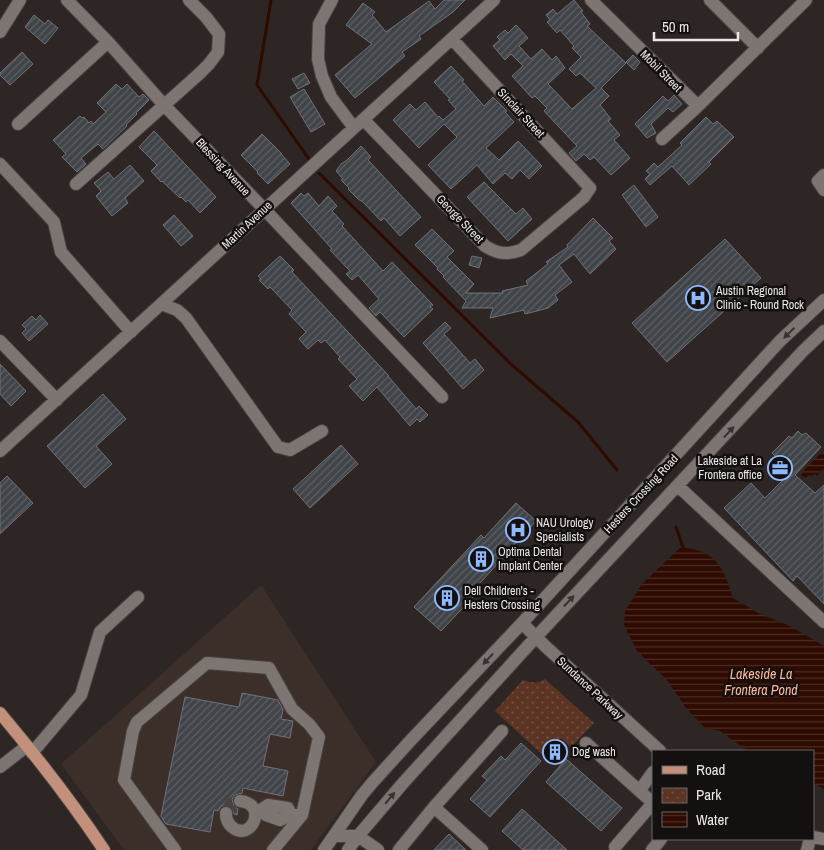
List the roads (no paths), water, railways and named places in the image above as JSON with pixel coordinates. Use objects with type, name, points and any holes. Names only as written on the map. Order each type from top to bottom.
[{"type":"main road","points":[[0,713],[81,816],[104,850]]},
{"type":"street","points":[[0,32],[20,0]]},
{"type":"street","name":"Blessing Avenue","points":[[67,0],[442,397]]},
{"type":"street","name":"George Street","points":[[332,0],[319,24],[318,59],[322,76],[331,97],[485,246],[502,254],[512,253],[525,248],[584,197],[590,188]]},
{"type":"street","name":"Martin Avenue","points":[[0,451],[494,0]]},
{"type":"street","name":"Mobil Street","points":[[591,0],[698,106]]},
{"type":"street","points":[[710,0],[758,48]]},
{"type":"street","points":[[662,139],[806,0]]},
{"type":"street","points":[[76,184],[199,74],[218,52],[218,34],[191,1]]},
{"type":"street","name":"Sinclair Street","points":[[452,39],[590,188]]},
{"type":"street","points":[[18,124],[108,42]]},
{"type":"street","points":[[0,164],[54,222],[61,252],[131,332]]},
{"type":"street","points":[[824,175],[818,181],[824,190]]},
{"type":"street","name":"Hesters Crossing Road","points":[[324,850],[362,795],[411,740],[522,624],[780,341],[824,300]]},
{"type":"street","points":[[161,304],[177,310],[186,318],[278,447],[290,450],[322,431]]},
{"type":"street","name":"Hesters Crossing Road","points":[[348,850],[404,782],[536,637],[803,351],[824,331]]},
{"type":"street","points":[[0,341],[57,400]]},
{"type":"street","points":[[678,486],[824,622]]},
{"type":"street","points":[[0,768],[30,749],[81,695],[100,632],[138,597]]},
{"type":"street","name":"Sundance Parkway","points":[[522,624],[659,750]]},
{"type":"street","points":[[176,850],[124,780],[132,731],[138,722],[207,663],[270,668],[292,709],[309,724],[319,737],[297,815],[273,850]]},
{"type":"street","points":[[399,850],[434,807],[502,731]]},
{"type":"street","points":[[586,743],[652,802]]},
{"type":"street","points":[[640,790],[652,773]]},
{"type":"street","points":[[240,801],[249,803],[258,810]]},
{"type":"street","points":[[615,847],[652,804]]},
{"type":"street","points":[[258,810],[268,806],[288,808],[297,815]]},
{"type":"street","points":[[434,807],[482,850]]},
{"type":"street","points":[[226,812],[230,826],[244,830],[255,821],[258,810]]},
{"type":"street","points":[[337,850],[334,836],[358,836],[378,850]]},
{"type":"water","points":[[823,451],[824,469],[817,476],[815,474],[809,475],[805,479],[801,475],[804,470]]},
{"type":"water","name":"Lakeside La Frontera Pond","points":[[681,547],[700,551],[707,554],[718,564],[733,598],[760,614],[790,626],[824,646],[824,789],[814,784],[814,750],[747,750],[720,731],[705,728],[686,708],[667,680],[637,651],[624,625],[625,611],[642,584]]},
{"type":"waterway","points":[[271,0],[257,85],[309,159]]},
{"type":"waterway","points":[[319,173],[512,365],[578,422],[617,470]]},
{"type":"waterway","points":[[676,527],[684,550]]},
{"type":"tunnel","points":[[226,813],[231,804],[240,801]]},
{"type":"place","name":"Austin Regional Clinic - Round Rock","points":[[698,298]]},
{"type":"place","name":"Lakeside at La Frontera office","points":[[780,468]]},
{"type":"place","name":"NAU Urology Specialists","points":[[518,530]]},
{"type":"place","name":"Optima Dental Implant Center","points":[[481,559]]},
{"type":"place","name":"Dell Children's - Hesters Crossing","points":[[447,598]]},
{"type":"place","name":"Dog wash","points":[[555,752]]}]
